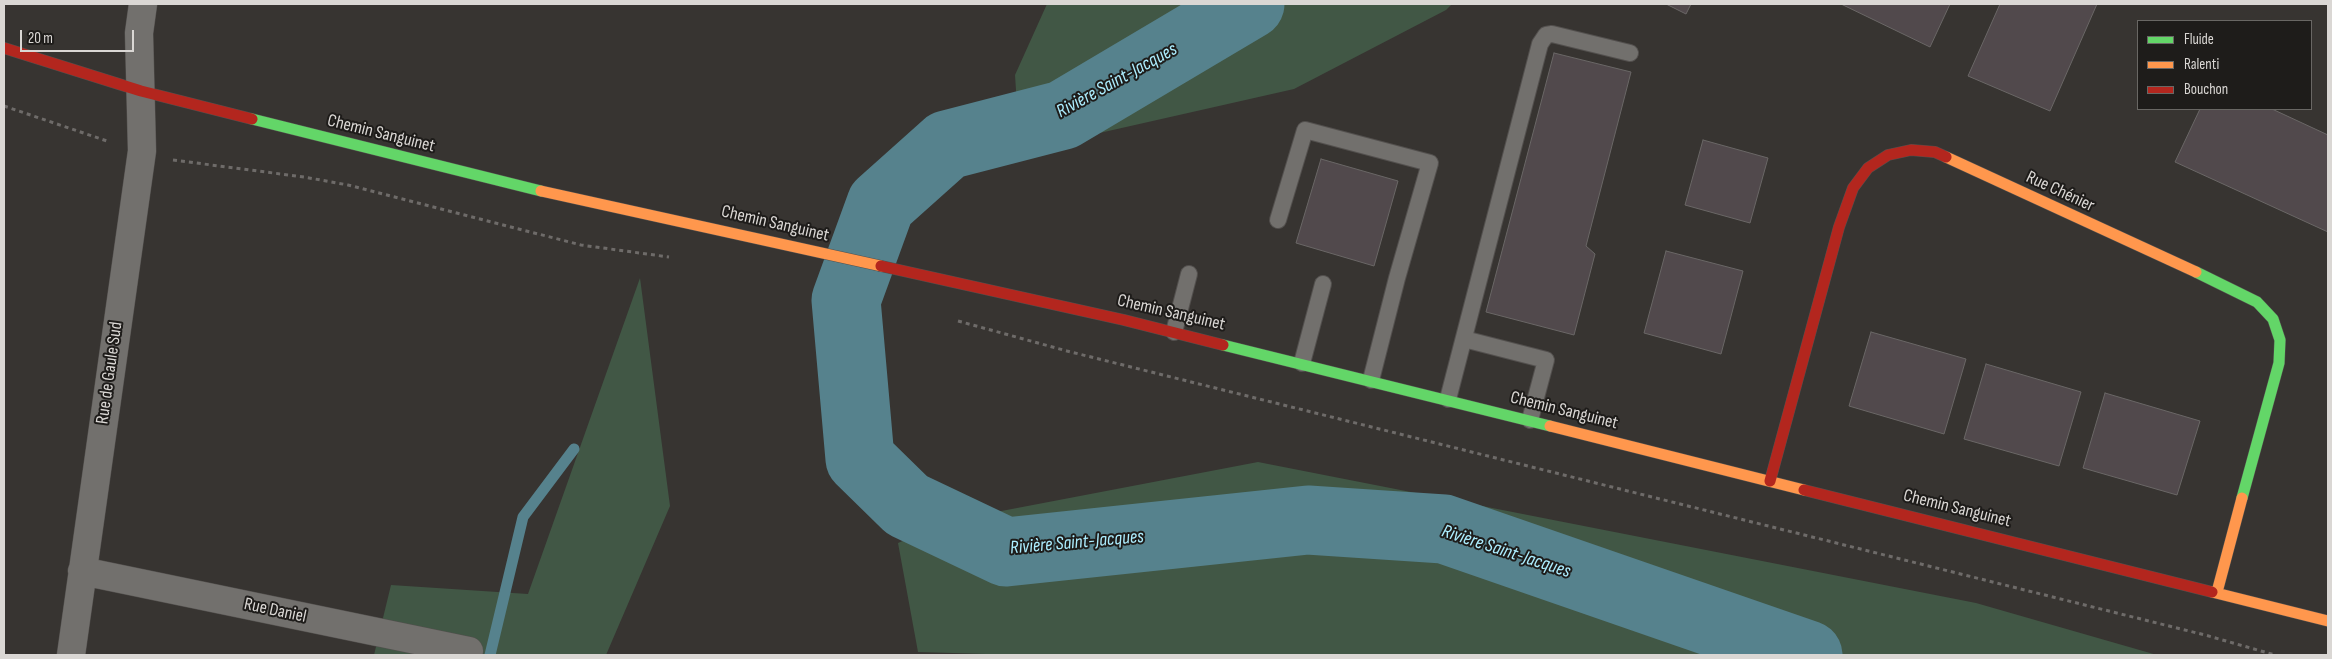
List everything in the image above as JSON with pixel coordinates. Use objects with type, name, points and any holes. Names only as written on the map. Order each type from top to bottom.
[{"type":"street","name":"Rue de Gaule Sud","points":[[71,655],[142,151],[139,33],[142,4]]},
{"type":"street","name":"Chemin Sanguinet","points":[[4,48],[141,91],[506,184],[1174,332],[1448,399],[2328,621]]},
{"type":"street","name":"Rue Chénier","points":[[1770,481],[1839,227],[1853,188],[1868,168],[1888,155],[1911,150],[1935,152],[2247,296],[2257,302],[2273,319],[2280,340],[2279,364],[2217,592]]},
{"type":"street","name":"Rue Daniel","points":[[82,572],[469,651]]},
{"type":"lane","points":[[1448,399],[1543,39],[1552,34],[1560,35],[1630,53]]},
{"type":"lane","points":[[1278,220],[1305,130],[1430,163],[1396,278],[1371,380]]},
{"type":"lane","points":[[1174,332],[1189,274]]},
{"type":"lane","points":[[1302,363],[1323,284]]},
{"type":"lane","points":[[1464,340],[1546,360],[1530,420]]},
{"type":"path","points":[[4,106],[109,141]]},
{"type":"path","points":[[169,159],[304,177],[348,185],[581,245],[676,258]]},
{"type":"path","points":[[948,318],[1077,353],[1726,514],[2205,635],[2275,655]]},
{"type":"green space","points":[[1047,4],[1452,4],[1446,10],[1294,89],[1020,151],[1015,75]]},
{"type":"green space","points":[[640,278],[670,506],[606,655],[374,655],[391,585],[528,594]]},
{"type":"green space","points":[[1258,462],[1976,603],[2157,655],[1019,655],[918,652],[898,543],[949,521]]},
{"type":"building","points":[[1666,4],[1691,4],[1686,14]]},
{"type":"building","points":[[1841,4],[1950,4],[1930,47]]},
{"type":"building","points":[[2000,4],[2097,4],[2050,111],[1968,76]]},
{"type":"building","points":[[1554,53],[1631,72],[1586,246],[1595,254],[1574,335],[1486,312]]},
{"type":"building","points":[[2200,110],[2274,110],[2328,135],[2328,232],[2175,162]]},
{"type":"building","points":[[1703,140],[1768,158],[1750,223],[1685,205]]},
{"type":"building","points":[[1321,159],[1398,181],[1374,266],[1296,243]]},
{"type":"building","points":[[1666,251],[1743,271],[1721,354],[1644,333]]},
{"type":"building","points":[[1871,332],[1966,359],[1944,434],[1849,406]]},
{"type":"building","points":[[1986,364],[2081,392],[2059,466],[1964,439]]},
{"type":"building","points":[[2105,393],[2200,421],[2177,495],[2083,468]]},
{"type":"waterway","name":"Rivière Saint-Jacques","points":[[1250,4],[1063,115],[947,145],[881,204],[846,300],[860,459],[907,505],[1006,552],[1308,520],[1444,529],[1808,655]]},
{"type":"waterway","points":[[490,655],[523,517],[574,449]]},
{"type":"traffic: fast","points":[[252,119],[541,191]]},
{"type":"traffic: fast","points":[[2196,272],[2257,302],[2273,319],[2280,340],[2279,363],[2242,498]]},
{"type":"traffic: fast","points":[[1223,345],[1550,426]]},
{"type":"traffic: slow","points":[[1946,157],[2196,272]]},
{"type":"traffic: slow","points":[[541,191],[881,266]]},
{"type":"traffic: slow","points":[[1550,426],[1804,490]]},
{"type":"traffic: slow","points":[[2217,592],[2242,498]]},
{"type":"traffic: slow","points":[[2212,592],[2328,621]]},
{"type":"traffic: jam","points":[[4,48],[141,91],[252,119]]},
{"type":"traffic: jam","points":[[1770,481],[1839,227],[1853,188],[1868,168],[1888,155],[1911,150],[1935,152],[1946,157]]},
{"type":"traffic: jam","points":[[881,266],[1124,320],[1223,345]]},
{"type":"traffic: jam","points":[[1804,490],[2212,592]]}]
